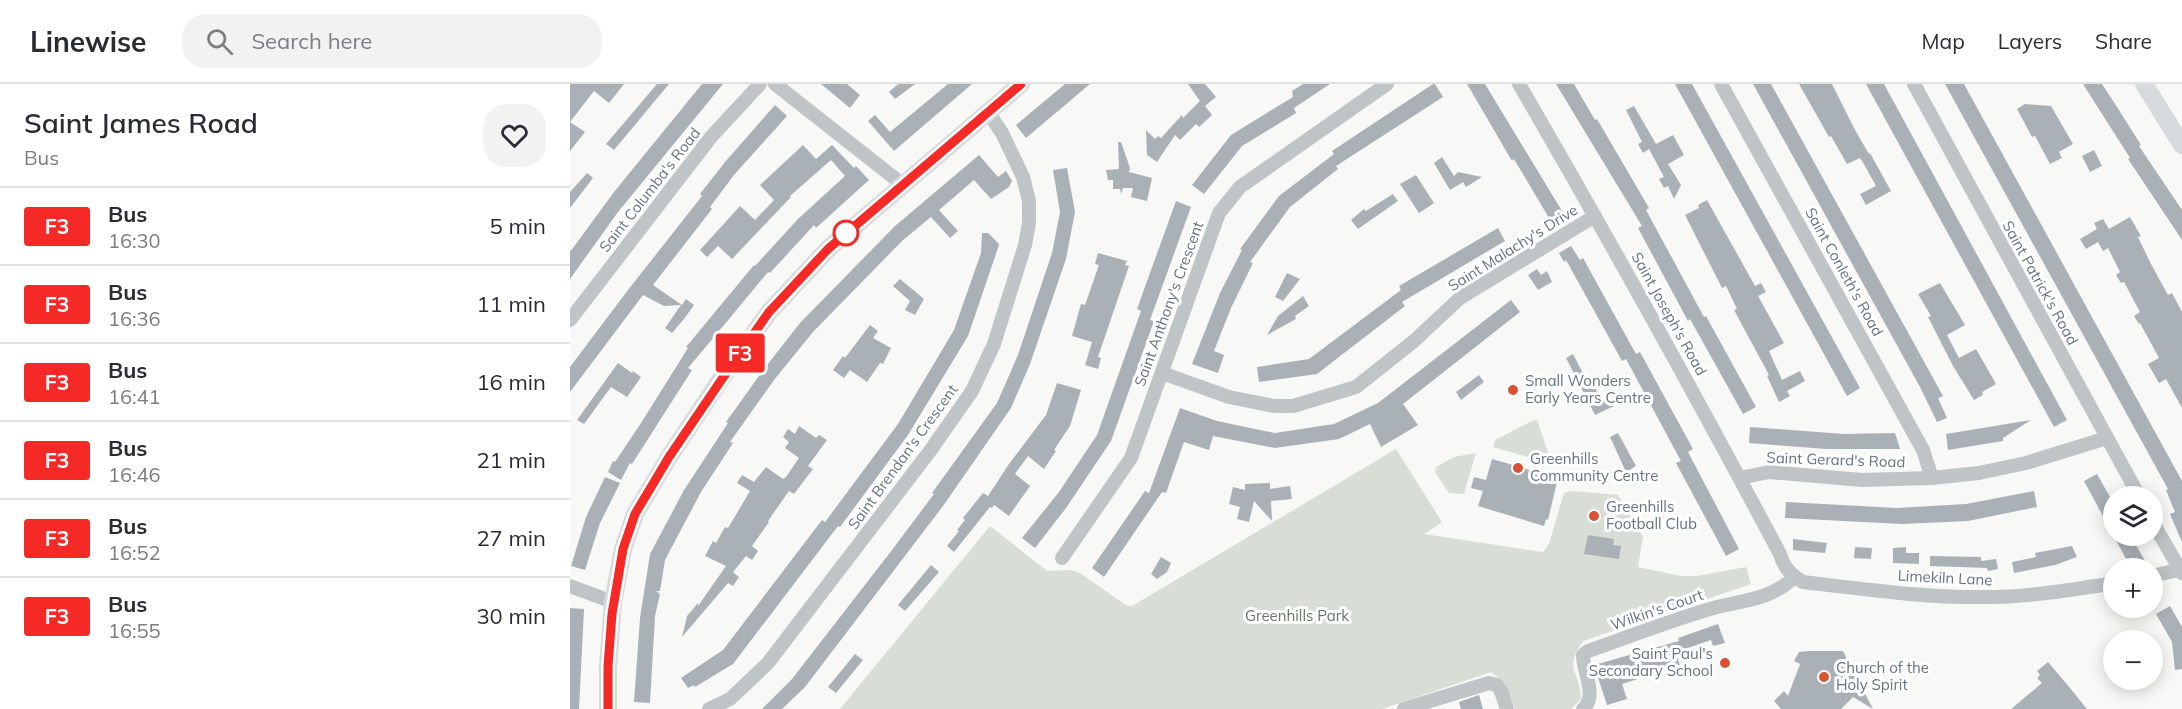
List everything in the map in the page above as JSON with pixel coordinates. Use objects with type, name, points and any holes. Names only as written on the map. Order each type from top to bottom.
[{"type":"street","name":"Saint Columba's Road","points":[[570,320],[711,137],[760,84]]},
{"type":"street","points":[[775,84],[902,184]]},
{"type":"street","points":[[608,709],[608,666],[613,602],[623,549],[635,514],[669,457],[769,312],[828,249],[1021,84]]},
{"type":"street","name":"Saint Anthony's Crescent","points":[[1062,558],[1131,458],[1219,213],[1240,187],[1387,84]]},
{"type":"street","name":"Saint Joseph's Road","points":[[1519,84],[1740,478],[1783,564],[1794,577]]},
{"type":"street","name":"Saint Conleth's Road","points":[[1721,84],[1923,450],[1932,478]]},
{"type":"street","name":"Saint Patrick's Road","points":[[1914,84],[2133,486]]},
{"type":"street","points":[[2144,84],[2182,145]]},
{"type":"street","name":"Saint Brendan's Crescent","points":[[709,709],[730,699],[768,663],[930,451],[972,391],[994,344],[1025,245],[1029,224],[1029,201],[1023,177],[1002,133],[988,112]]},
{"type":"street","name":"Saint Malachy's Drive","points":[[1162,373],[1228,397],[1274,406],[1293,406],[1356,387],[1414,341],[1460,298],[1595,216]]},
{"type":"street","name":"Saint Gerard's Road","points":[[1740,478],[1769,472],[1862,480],[1932,478],[2026,463],[2107,438]]},
{"type":"street","points":[[2163,539],[2181,571],[2163,574]]},
{"type":"street","name":"Limekiln Lane","points":[[1794,577],[1803,582],[1931,596],[1976,597],[2036,594],[2103,585]]},
{"type":"street","name":"Wilkin's Court","points":[[1583,709],[1588,704],[1591,693],[1583,666],[1583,656],[1588,651],[1718,607],[1756,599],[1780,588],[1794,577]]},
{"type":"street","points":[[570,586],[613,602]]},
{"type":"street","points":[[1404,709],[1489,683],[1497,685],[1507,709]]},
{"type":"green space","points":[[1537,420],[1552,464],[1493,447],[1495,440]]},
{"type":"green space","name":"Greenhills Park","points":[[1396,449],[1442,522],[1424,534],[1543,552],[1549,544],[1564,493],[1572,491],[1618,495],[1643,537],[1638,567],[1681,576],[1697,576],[1746,567],[1751,584],[1583,641],[1573,665],[1581,699],[1571,709],[1515,709],[1504,682],[1491,672],[1382,709],[840,709],[990,526],[1047,571],[1071,570],[1080,573],[1126,605],[1132,606]]},
{"type":"green space","points":[[1476,453],[1464,494],[1449,493],[1435,472],[1436,467],[1454,457]]},
{"type":"building","points":[[570,84],[624,84],[609,103],[594,91],[570,122]]},
{"type":"building","points":[[657,84],[669,84],[614,150],[606,144]]},
{"type":"building","points":[[702,84],[723,84],[618,212],[570,279],[570,252],[614,192]]},
{"type":"building","points":[[821,84],[847,84],[860,95],[850,108]]},
{"type":"building","points":[[898,84],[915,84],[895,99],[889,92]]},
{"type":"building","points":[[948,84],[972,84],[894,151],[868,121],[875,115],[890,132]]},
{"type":"building","points":[[1065,84],[1090,84],[1026,138],[1016,125]]},
{"type":"building","points":[[1188,84],[1205,84],[1216,97],[1205,106],[1212,115],[1199,127],[1196,124],[1180,140],[1175,135],[1157,162],[1147,155],[1146,130],[1155,139],[1158,136],[1161,138],[1182,115],[1183,118],[1200,101]]},
{"type":"building","points":[[1303,84],[1330,84],[1294,108],[1296,113],[1242,146],[1204,194],[1192,185],[1231,135],[1293,97],[1292,91]]},
{"type":"building","points":[[1433,84],[1443,97],[1336,166],[1338,169],[1290,207],[1250,262],[1253,263],[1231,308],[1214,351],[1224,355],[1218,373],[1192,364],[1220,293],[1242,250],[1240,249],[1279,196],[1334,154],[1332,151]]},
{"type":"building","points":[[1467,84],[1485,84],[1565,216],[1552,223]]},
{"type":"building","points":[[1556,84],[1574,84],[1595,120],[1597,119],[1649,208],[1646,210],[1756,407],[1743,414],[1690,319],[1688,321],[1638,228],[1642,226]]},
{"type":"building","points":[[1675,84],[1692,84],[1860,388],[1847,396]]},
{"type":"building","points":[[1753,84],[1771,84],[1943,396],[1938,398],[1947,418],[1937,422],[1920,387]]},
{"type":"building","points":[[1799,84],[1832,84],[1855,130],[1891,191],[1866,205],[1860,194],[1876,186],[1865,166],[1860,158],[1847,164]]},
{"type":"building","points":[[1866,84],[1884,84],[2067,420],[2054,427]]},
{"type":"building","points":[[1945,84],[1964,84],[2182,481],[2182,542],[2170,514],[2175,512],[2166,490],[2168,489]]},
{"type":"building","points":[[2083,84],[2102,84],[2117,107],[2141,145],[2139,146],[2182,210],[2182,240],[2128,159],[2130,158]]},
{"type":"building","points":[[2025,104],[2051,106],[2073,144],[2059,152],[2062,158],[2050,164],[2017,109]]},
{"type":"building","points":[[775,105],[787,116],[734,175],[710,207],[712,209],[653,285],[682,305],[686,299],[694,305],[684,319],[672,333],[665,328],[681,305],[664,306],[643,295],[570,392],[570,367],[702,196],[700,194],[725,162]]},
{"type":"building","points":[[1634,106],[1656,144],[1673,135],[1684,155],[1668,164],[1681,185],[1674,199],[1668,186],[1664,188],[1659,179],[1664,177],[1649,149],[1643,153],[1638,144],[1642,142],[1626,110]]},
{"type":"building","points":[[570,122],[585,132],[570,151]]},
{"type":"building","points":[[1118,142],[1121,142],[1130,168],[1129,172],[1152,178],[1147,201],[1131,197],[1133,188],[1123,188],[1121,194],[1120,189],[1113,189],[1113,180],[1108,180],[1106,170],[1119,169]]},
{"type":"building","points":[[803,145],[816,159],[832,145],[869,180],[816,228],[814,225],[770,273],[768,272],[688,368],[692,370],[621,480],[608,472],[613,461],[615,462],[641,423],[688,348],[686,347],[754,265],[798,219],[845,176],[831,160],[790,196],[732,259],[718,246],[707,257],[700,250],[740,206],[755,220],[774,200],[760,185]]},
{"type":"building","points":[[2094,150],[2102,166],[2090,172],[2082,156]]},
{"type":"building","points":[[979,155],[998,177],[1006,171],[1012,181],[1009,187],[991,199],[974,180],[939,210],[958,231],[950,238],[931,217],[903,240],[813,332],[774,380],[730,442],[733,443],[701,492],[665,560],[660,591],[656,591],[660,594],[655,616],[650,703],[634,702],[640,618],[650,554],[684,490],[728,423],[726,422],[800,323],[895,226]]},
{"type":"building","points":[[1442,157],[1454,176],[1458,172],[1482,177],[1466,187],[1463,182],[1450,190],[1434,163]]},
{"type":"building","points":[[1067,168],[1075,212],[1066,259],[1030,364],[1011,408],[943,506],[805,687],[782,709],[762,709],[792,679],[892,550],[997,403],[1018,355],[1052,253],[1060,212],[1053,170]]},
{"type":"building","points":[[587,173],[593,178],[570,208],[570,192]]},
{"type":"building","points":[[1416,175],[1434,203],[1419,213],[1400,184]]},
{"type":"building","points":[[1393,194],[1398,201],[1358,229],[1351,220],[1364,209],[1366,211]]},
{"type":"building","points":[[1707,200],[1755,286],[1761,283],[1766,292],[1758,296],[1784,343],[1769,351],[1782,380],[1800,371],[1805,381],[1787,391],[1790,396],[1779,402],[1767,376],[1769,375],[1734,310],[1737,309],[1726,286],[1722,288],[1685,215],[1699,208],[1698,205]]},
{"type":"building","points":[[1176,201],[1191,207],[1150,320],[1154,321],[1111,441],[1066,508],[1035,548],[1022,538],[1059,492],[1097,435],[1141,311],[1137,309]]},
{"type":"building","points":[[2130,217],[2141,236],[2138,237],[2151,264],[2168,295],[2172,293],[2182,312],[2182,408],[2166,379],[2159,383],[2148,364],[2159,358],[2134,316],[2140,312],[2124,282],[2121,283],[2116,275],[2120,272],[2108,248],[2103,251],[2098,242],[2086,249],[2080,239],[2097,229],[2094,223],[2103,219],[2109,229]]},
{"type":"building","points":[[1498,228],[1505,241],[1402,302],[1405,306],[1317,374],[1259,382],[1257,367],[1309,359],[1401,290],[1399,286]]},
{"type":"building","points":[[982,233],[988,233],[999,244],[968,336],[908,435],[840,527],[838,526],[733,664],[695,687],[694,685],[688,688],[681,678],[723,650],[822,520],[825,522],[898,424],[954,330],[981,253]]},
{"type":"building","points":[[1571,246],[1580,260],[1583,258],[1636,354],[1640,352],[1693,449],[1688,452],[1739,549],[1726,556],[1676,463],[1681,461],[1626,359],[1622,361],[1566,260],[1564,262],[1559,253]]},
{"type":"building","points":[[1098,253],[1127,261],[1125,265],[1129,266],[1098,357],[1101,358],[1098,369],[1085,365],[1092,342],[1072,336],[1081,304],[1085,305],[1099,265],[1095,264]]},
{"type":"building","points":[[1537,269],[1541,275],[1547,271],[1552,282],[1538,290],[1528,275]]},
{"type":"building","points":[[1287,273],[1300,279],[1283,301],[1275,297]]},
{"type":"building","points":[[900,279],[924,299],[915,315],[905,310],[910,301],[893,286]]},
{"type":"building","points":[[1940,283],[1965,325],[1947,335],[1959,358],[1976,349],[1996,384],[1974,400],[1953,366],[1928,317],[1931,316],[1918,294]]},
{"type":"building","points":[[1303,296],[1309,306],[1295,316],[1296,319],[1267,335],[1278,316]]},
{"type":"building","points":[[1511,300],[1520,312],[1403,404],[1418,425],[1381,447],[1370,424],[1339,439],[1275,448],[1213,436],[1209,450],[1184,442],[1166,493],[1162,492],[1104,577],[1092,568],[1145,491],[1149,493],[1180,408],[1217,421],[1275,433],[1334,424],[1378,403]]},
{"type":"building","points":[[870,325],[878,331],[873,338],[891,348],[883,364],[880,363],[867,382],[850,370],[844,378],[833,370]]},
{"type":"building","points":[[1573,354],[1591,389],[1594,387],[1603,401],[1610,397],[1614,406],[1595,415],[1566,358]]},
{"type":"building","points":[[618,363],[641,377],[627,397],[611,387],[584,424],[577,420]]},
{"type":"building","points":[[1479,375],[1484,382],[1461,400],[1456,392]]},
{"type":"building","points":[[1057,383],[1081,390],[1070,426],[1054,450],[1056,451],[1044,469],[1028,456],[1015,474],[1030,486],[1009,516],[994,505],[990,507],[954,552],[947,546],[959,531],[957,530],[965,520],[963,518],[983,493],[988,496],[1046,415]]},
{"type":"building","points":[[2031,420],[2003,438],[2003,441],[1948,450],[1946,434]]},
{"type":"building","points":[[799,426],[816,438],[819,435],[827,440],[808,466],[813,469],[794,494],[789,491],[768,521],[752,546],[758,551],[752,560],[746,556],[733,572],[739,577],[733,586],[728,583],[682,637],[687,616],[698,603],[698,606],[726,566],[705,556],[713,541],[716,543],[725,527],[728,528],[750,491],[737,483],[742,475],[754,482],[766,467],[783,479],[786,477],[799,458],[785,448],[789,442],[783,437],[788,429],[795,434]]},
{"type":"building","points":[[1750,427],[1844,434],[1895,433],[1900,449],[1826,449],[1749,443]]},
{"type":"building","points":[[1618,433],[1636,466],[1626,472],[1610,437]]},
{"type":"building","points":[[1492,459],[1558,478],[1548,520],[1546,519],[1544,526],[1478,506],[1483,491],[1471,488],[1474,477],[1486,480]]},
{"type":"building","points":[[2097,474],[2104,486],[2103,516],[2084,481]]},
{"type":"building","points":[[605,477],[620,483],[600,523],[585,570],[571,566],[586,517]]},
{"type":"building","points":[[1270,483],[1270,489],[1290,486],[1292,499],[1271,501],[1272,521],[1254,501],[1249,522],[1237,519],[1240,507],[1229,504],[1233,487],[1245,490],[1245,484]]},
{"type":"building","points":[[2034,491],[2037,507],[1968,521],[1902,524],[1785,518],[1786,502],[1897,508],[1966,504]]},
{"type":"building","points":[[1588,535],[1614,539],[1613,545],[1621,546],[1619,559],[1584,554]]},
{"type":"building","points":[[1793,539],[1827,543],[1825,553],[1793,550]]},
{"type":"building","points":[[2072,546],[2077,557],[2055,565],[2014,573],[2012,562],[2036,557],[2035,553]]},
{"type":"building","points":[[2119,546],[2137,546],[2143,558],[2126,558]]},
{"type":"building","points":[[1855,547],[1872,548],[1871,559],[1854,558]]},
{"type":"building","points":[[1906,547],[1906,553],[1919,553],[1919,564],[1893,563],[1893,548]]},
{"type":"building","points":[[1930,556],[1981,557],[1981,561],[1996,559],[1998,569],[1988,571],[1987,568],[1930,566]]},
{"type":"building","points":[[1161,557],[1171,563],[1167,572],[1157,579],[1151,574]]},
{"type":"building","points":[[931,565],[939,572],[905,611],[898,605]]},
{"type":"building","points":[[2170,606],[2182,627],[2182,669],[2175,670],[2172,642],[2158,618],[2163,618],[2163,610]]},
{"type":"building","points":[[570,608],[584,609],[579,709],[570,709]]},
{"type":"building","points":[[1718,624],[1725,643],[1713,646],[1711,640],[1676,652],[1680,666],[1622,684],[1627,699],[1607,705],[1594,665],[1679,641],[1678,638]]},
{"type":"building","name":"Church of the Holy Spirit","points":[[1843,651],[1873,709],[1853,697],[1841,709],[1781,709],[1774,701],[1784,691],[1788,696],[1800,664],[1794,661],[1799,652]]},
{"type":"building","points":[[855,654],[863,660],[836,693],[828,687]]},
{"type":"building","points":[[2048,662],[2087,709],[2011,709],[2042,683],[2037,678],[2040,675],[2037,671]]},
{"type":"building","points":[[1479,695],[1483,709],[1461,709],[1459,702]]},
{"type":"bus line","name":"F3","points":[[608,709],[608,666],[613,602],[623,549],[635,514],[669,457],[769,312],[828,249],[1021,84]]},
{"type":"place","name":"Small Wonders Early Years Centre","points":[[1513,390]]},
{"type":"place","name":"Greenhills Community Centre","points":[[1518,468]]},
{"type":"place","name":"Greenhills Football Club","points":[[1594,516]]},
{"type":"place","name":"Saint Paul's Secondary School","points":[[1725,663]]},
{"type":"place","name":"Church of the Holy Spirit","points":[[1824,677]]}]
